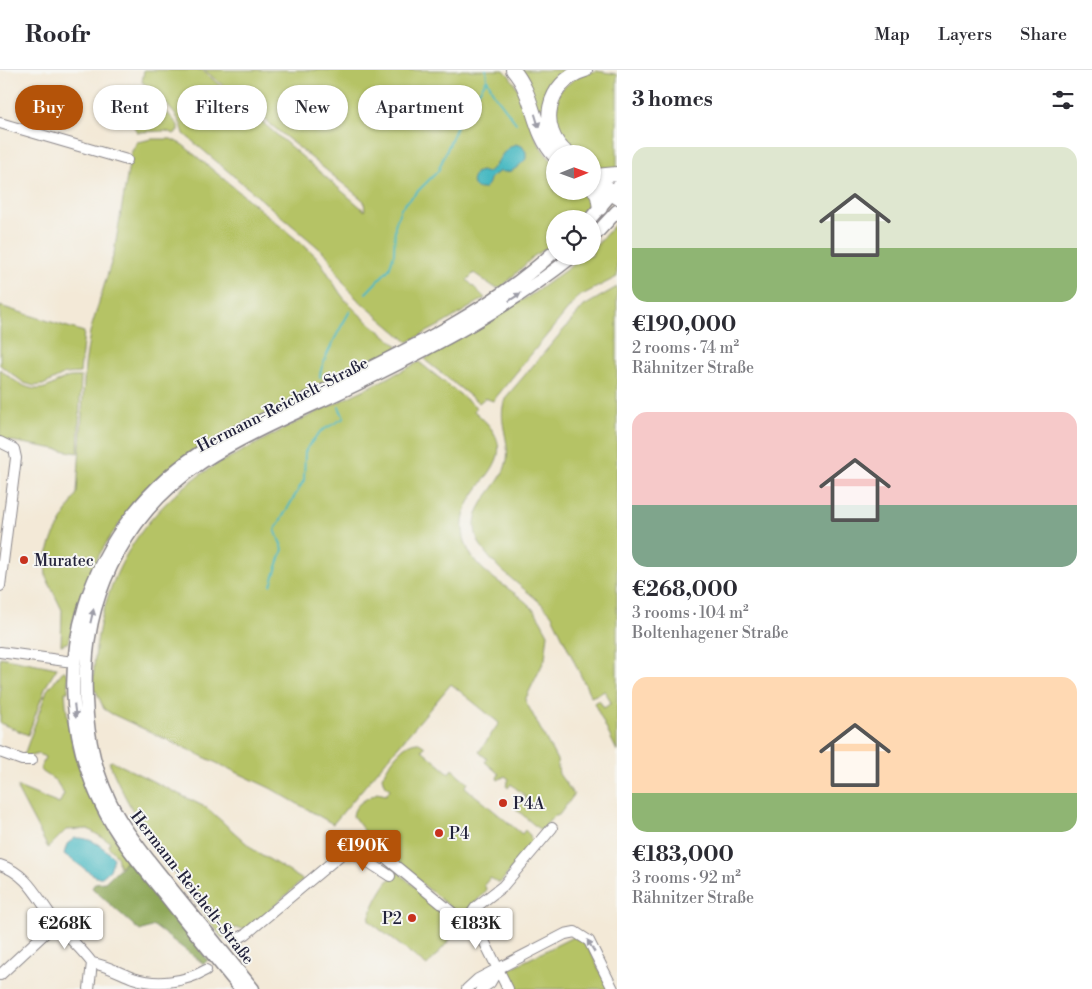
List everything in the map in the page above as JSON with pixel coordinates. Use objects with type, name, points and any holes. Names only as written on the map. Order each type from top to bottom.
[{"type":"highway","points":[[513,70],[527,90],[547,145]]},
{"type":"highway","points":[[559,145],[551,132],[549,110],[558,88],[574,74],[585,70]]},
{"type":"highway","points":[[601,178],[617,174]]},
{"type":"highway","points":[[601,185],[615,195]]},
{"type":"main road","points":[[599,210],[615,195]]},
{"type":"main road","points":[[601,228],[617,211]]},
{"type":"main road","name":"Hermann-Reichelt-Straße","points":[[252,989],[138,846],[117,814],[98,775],[90,742],[80,663],[80,615],[104,558],[124,524],[150,493],[174,471],[211,446],[449,326],[497,296],[546,258]]},
{"type":"main road","name":"Hermann-Reichelt-Straße","points":[[241,989],[138,862],[102,806],[86,768],[76,727],[74,704],[80,663],[93,611],[112,561],[145,512],[179,479],[229,447],[448,338],[497,309],[559,265]]},
{"type":"street","points":[[0,123],[127,160]]},
{"type":"street","points":[[0,442],[14,449],[16,458],[0,586]]},
{"type":"street","points":[[0,652],[80,663]]},
{"type":"street","points":[[0,752],[22,760],[32,760]]},
{"type":"street","points":[[465,923],[482,900],[503,886],[552,828]]},
{"type":"street","points":[[237,939],[246,934],[348,849],[363,839],[486,942],[508,989]]},
{"type":"street","points":[[348,849],[390,876]]},
{"type":"street","points":[[0,865],[18,874],[31,886],[56,922],[92,963],[136,979],[170,982],[195,976],[206,970]]},
{"type":"street","points":[[0,975],[56,922]]},
{"type":"street","points":[[466,989],[499,968],[565,934],[575,932],[589,941],[613,989]]},
{"type":"street","points":[[89,989],[92,963]]},
{"type":"street","points":[[484,987],[499,968]]},
{"type":"street","points":[[484,987],[503,989]]},
{"type":"green space","points":[[144,70],[202,70],[219,85],[177,85],[177,118],[167,106],[167,85],[145,85],[142,82]]},
{"type":"green space","points":[[204,70],[504,70],[519,92],[538,142],[546,154],[546,200],[593,200],[593,208],[591,210],[546,210],[546,249],[534,256],[501,288],[494,287],[474,273],[467,280],[485,298],[408,342],[356,298],[343,282],[327,255],[184,134],[183,130],[267,130],[267,126],[365,211],[364,201],[277,130],[348,130],[348,85],[277,85],[277,130],[267,122],[267,85],[222,85]]},
{"type":"green space","points":[[517,70],[570,70],[545,108],[537,108]]},
{"type":"green space","points":[[597,71],[617,74],[617,170],[601,170],[601,145],[566,145],[554,129],[559,91],[581,74]]},
{"type":"green space","points":[[167,112],[177,124],[178,130],[174,134],[166,131],[137,132],[136,130],[167,130]]},
{"type":"green space","points":[[152,139],[171,139],[183,145],[315,255],[344,299],[360,315],[397,345],[397,348],[162,476],[129,511],[101,552],[80,596],[69,642],[61,645],[62,610],[46,577],[45,560],[53,537],[77,493],[85,365],[90,332],[114,253],[131,153],[137,142]]},
{"type":"green space","points":[[617,222],[617,277],[578,297],[493,401],[485,398],[479,403],[426,361],[425,359],[534,293],[573,265],[601,265],[601,240]]},
{"type":"green space","points":[[617,287],[617,751],[594,703],[599,700],[604,708],[611,703],[605,691],[591,697],[552,615],[542,604],[502,571],[481,545],[475,532],[476,517],[479,509],[501,476],[507,460],[507,444],[502,413],[506,397],[584,306]]},
{"type":"green space","points":[[0,306],[84,332],[80,373],[65,374],[43,385],[34,386],[24,383],[0,365]]},
{"type":"green space","points":[[419,362],[476,407],[474,411],[491,429],[498,444],[497,458],[491,471],[472,497],[465,512],[463,530],[466,544],[480,566],[532,608],[548,634],[545,659],[525,700],[557,760],[559,774],[574,795],[559,815],[553,817],[541,831],[516,809],[526,797],[511,784],[508,788],[506,786],[509,779],[505,776],[498,780],[499,774],[485,762],[487,759],[479,752],[499,723],[451,684],[333,824],[270,788],[112,714],[104,709],[96,691],[93,691],[95,658],[100,627],[108,598],[119,570],[133,543],[174,496],[200,475],[223,461]]},
{"type":"green space","points":[[0,369],[18,383],[38,389],[45,388],[66,378],[81,377],[78,453],[0,439]]},
{"type":"green space","points":[[0,657],[57,668],[46,686],[28,735],[0,723]]},
{"type":"green space","points":[[64,670],[68,676],[68,692],[65,692],[71,739],[77,760],[94,800],[129,859],[119,867],[117,856],[108,846],[110,842],[88,829],[66,830],[48,848],[18,791],[18,787],[59,804],[64,794],[56,781],[40,770],[45,757],[39,754],[23,758],[47,690]]},
{"type":"green space","name":"P4","points":[[418,742],[425,747],[422,750],[449,773],[452,769],[468,783],[465,787],[522,834],[525,830],[530,835],[532,845],[500,883],[490,878],[484,885],[486,888],[485,892],[462,917],[374,844],[353,816],[358,805],[365,799],[377,793],[386,795],[390,789],[384,784],[382,777],[388,766],[401,750],[412,743]]},
{"type":"green space","points":[[112,761],[207,808],[254,850],[303,880],[248,929],[235,928],[222,938],[145,831],[120,786],[109,762]]},
{"type":"green space","points":[[129,859],[208,960],[204,964],[154,926],[140,931],[92,888],[95,883],[105,882]]},
{"type":"green space","name":"P2","points":[[398,872],[458,925],[455,934],[427,966],[369,921],[372,909],[380,894],[389,879]]},
{"type":"green space","points":[[573,937],[586,943],[609,989],[509,989],[505,971]]},
{"type":"water","points":[[515,144],[522,146],[526,152],[526,159],[514,169],[508,172],[500,171],[490,178],[485,188],[479,189],[476,187],[472,181],[475,173],[481,171],[487,173],[495,166],[505,151]]},
{"type":"water","points":[[75,838],[92,841],[114,858],[110,870],[102,877],[96,877],[64,854],[67,844]]},
{"type":"waterway","points":[[366,293],[389,269],[394,254],[395,225],[401,208],[438,171],[457,126],[487,79],[486,70]]},
{"type":"waterway","points":[[487,79],[494,94],[516,123]]},
{"type":"waterway","points":[[320,378],[320,372],[327,355],[350,311]]},
{"type":"waterway","points":[[271,585],[283,549],[275,530],[304,480],[305,452],[309,445],[321,431],[344,418],[339,407]]},
{"type":"place","name":"Muratec","points":[[24,560]]},
{"type":"place","name":"P4A","points":[[503,803]]},
{"type":"place","name":"P4","points":[[439,833]]},
{"type":"place","name":"P2","points":[[412,918]]}]
